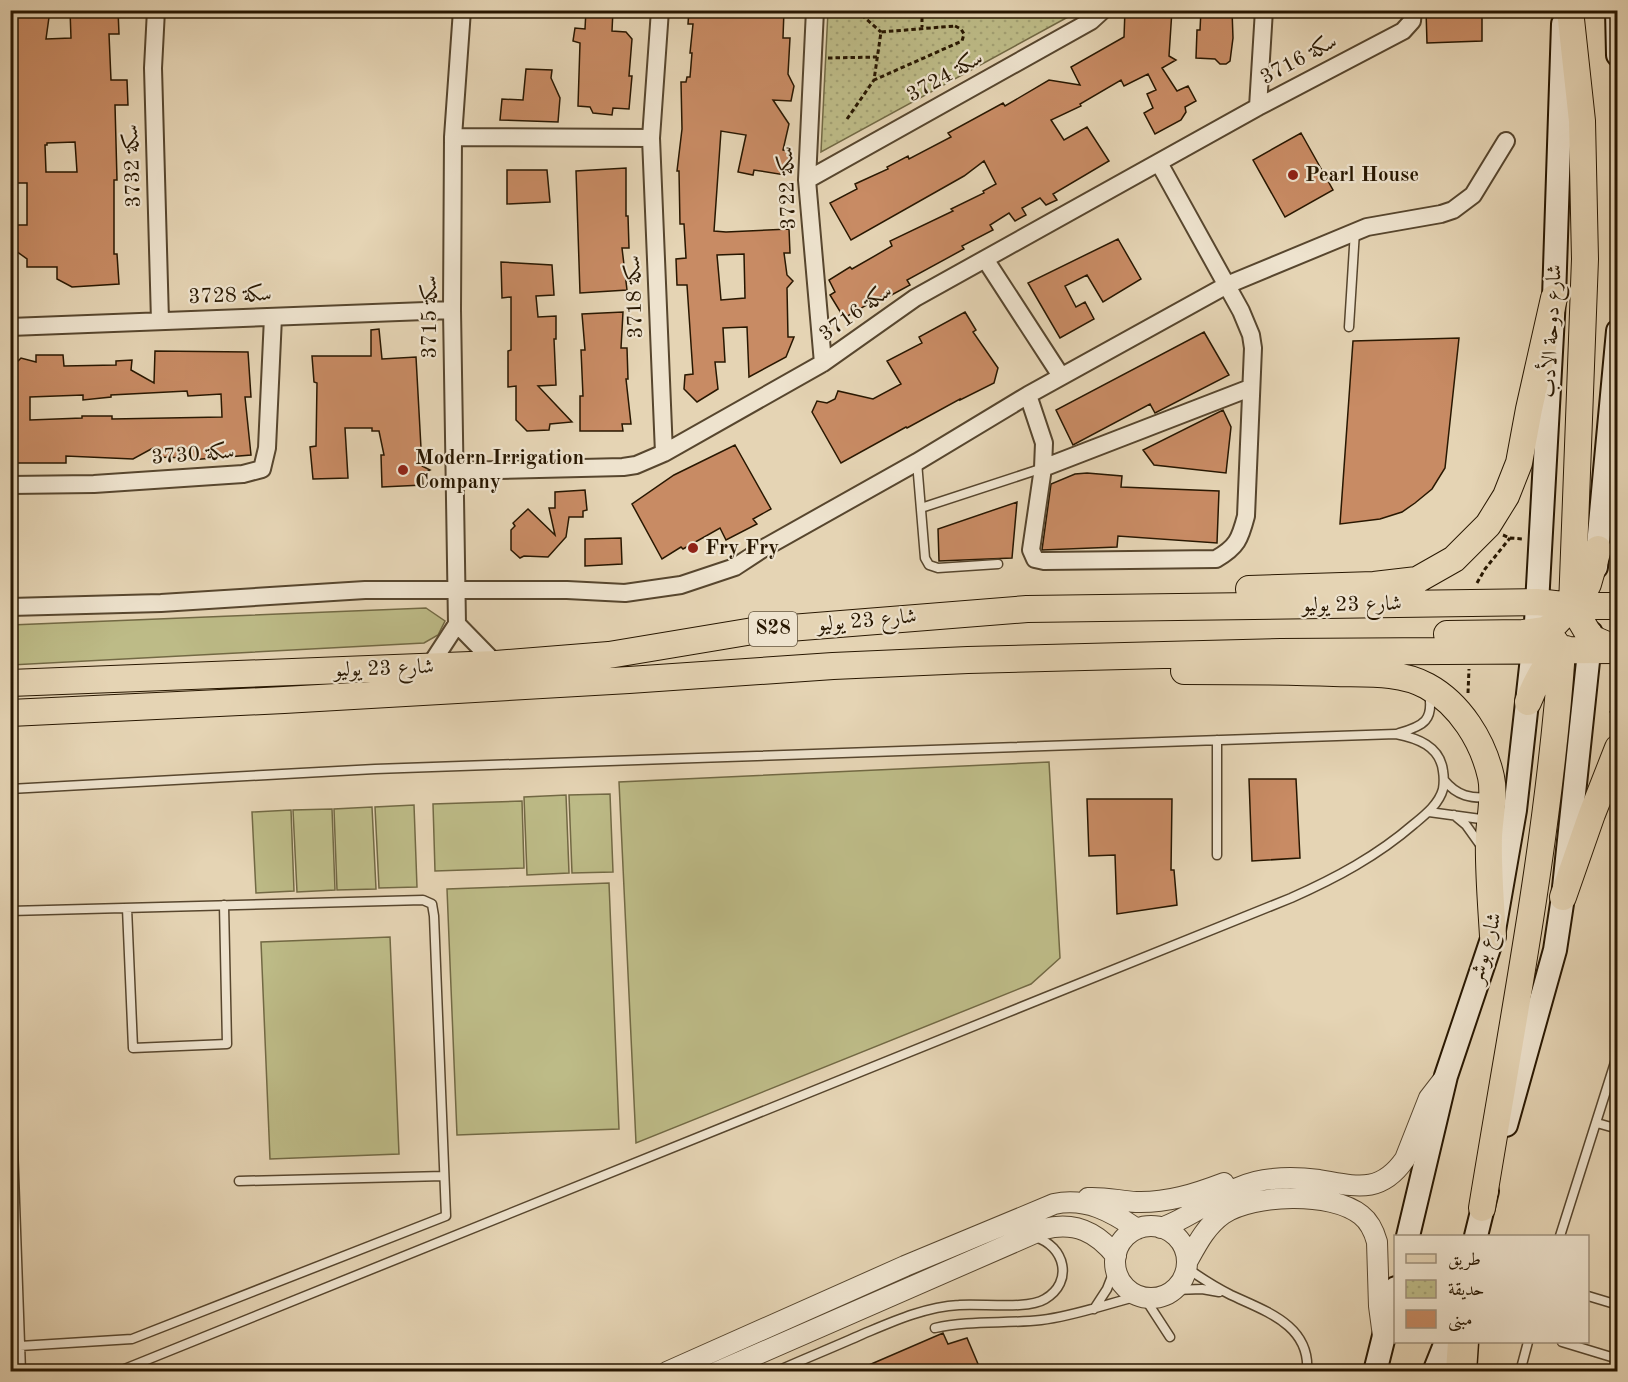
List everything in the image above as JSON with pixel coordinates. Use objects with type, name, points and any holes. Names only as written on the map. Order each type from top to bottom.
[{"type":"highway","points":[[1461,1371],[1463,1343]]},
{"type":"main road","name":"شارع دوحة الأدب","points":[[1537,627],[1554,298],[1563,10]]},
{"type":"main road","points":[[1482,1208],[1555,950],[1563,897],[1594,606],[1582,121],[1570,10]]},
{"type":"main road","points":[[1617,10],[1617,55]]},
{"type":"main road","points":[[1027,609],[1126,593],[1374,585],[1417,580],[1454,559],[1488,525],[1506,496],[1519,463],[1554,298]]},
{"type":"main road","points":[[1594,606],[1588,584],[1598,549],[1617,331]]},
{"type":"main road","name":"شارع 23 يوليو","points":[[10,682],[496,664],[609,655],[753,630],[1027,609],[1480,604],[1537,627]]},
{"type":"main road","points":[[1537,627],[1555,624],[1594,606]]},
{"type":"main road","points":[[1537,627],[1562,651]]},
{"type":"main road","name":"شارع 23 يوليو","points":[[10,713],[284,700],[832,666],[1281,652],[1537,627]]},
{"type":"main road","name":"شارع بوشر","points":[[1408,1235],[1446,1076],[1493,936],[1515,810],[1537,627]]},
{"type":"main road","points":[[1528,702],[1538,679],[1562,651],[1590,644],[1617,632]]},
{"type":"main road","points":[[1590,644],[1617,650]]},
{"type":"main road","points":[[1476,1235],[1537,872],[1558,704],[1562,651]]},
{"type":"main road","points":[[832,666],[1011,672],[1272,671],[1377,675],[1407,679],[1428,687],[1456,709],[1477,739],[1487,760],[1492,780],[1488,865],[1493,936]]},
{"type":"main road","points":[[1563,897],[1617,748]]},
{"type":"main road","points":[[1375,1371],[1394,1293]]},
{"type":"main road","points":[[1434,1371],[1445,1343]]},
{"type":"street","name":"سكة 3732","points":[[156,10],[153,68],[160,321]]},
{"type":"street","name":"سكة 3715","points":[[458,624],[452,310],[453,137],[462,10]]},
{"type":"street","name":"سكة 3718","points":[[660,10],[651,138],[664,453]]},
{"type":"street","name":"سكة 3722","points":[[815,10],[807,180],[823,363]]},
{"type":"street","name":"سكة 3724","points":[[807,180],[1091,21],[1103,10]]},
{"type":"street","name":"سكة 3716","points":[[1258,107],[1264,10]]},
{"type":"street","name":"سكة 3716","points":[[455,471],[636,465],[664,453],[823,363],[915,298],[1258,107],[1403,32],[1410,25],[1413,10]]},
{"type":"street","points":[[453,137],[651,138]]},
{"type":"street","points":[[10,608],[161,603],[365,590],[625,593],[681,585],[735,567],[1061,376],[1227,285],[1355,231],[1441,214],[1464,204],[1473,195],[1506,141]]},
{"type":"street","points":[[1028,395],[1044,443],[1043,468],[1031,550],[1035,559],[1044,561],[1216,559],[1232,550],[1240,537],[1246,516],[1251,335],[1247,322],[1159,163]]},
{"type":"street","points":[[985,260],[1061,376]]},
{"type":"street","name":"سكة 3728","points":[[10,327],[452,310]]},
{"type":"street","name":"سكة 3730","points":[[10,485],[94,484],[243,474],[262,470],[267,448],[273,317]]},
{"type":"street","points":[[1043,468],[1250,388]]},
{"type":"street","points":[[429,667],[458,624],[496,664]]},
{"type":"street","points":[[667,1371],[1054,1204],[1096,1198],[1135,1202],[1168,1200],[1185,1197],[1243,1177],[1271,1176],[1317,1180],[1353,1187],[1363,1187],[1383,1180],[1399,1168],[1405,1159],[1429,1098],[1446,1076]]},
{"type":"street","points":[[1161,1228],[1184,1219],[1235,1188],[1259,1180],[1285,1178]]},
{"type":"street","points":[[717,1371],[1025,1237],[1053,1227],[1071,1226],[1097,1236],[1116,1261],[1121,1281],[1132,1292],[1141,1296],[1160,1297],[1175,1290],[1180,1283],[1187,1265],[1211,1224],[1225,1213],[1252,1202],[1275,1198],[1309,1199],[1354,1210],[1370,1223],[1377,1242],[1379,1306],[1384,1339]]},
{"type":"street","points":[[1076,1202],[1094,1205],[1137,1229]]},
{"type":"street","points":[[1116,1261],[1123,1240],[1137,1229],[1149,1227],[1161,1228],[1177,1237],[1182,1244],[1187,1265]]},
{"type":"lane","points":[[1349,327],[1355,231]]},
{"type":"lane","points":[[917,462],[924,558],[929,565],[938,568],[998,564]]},
{"type":"lane","points":[[921,508],[1043,468]]},
{"type":"lane","points":[[10,789],[375,769],[1396,734],[1414,729],[1429,717],[1431,708],[1428,687]]},
{"type":"lane","points":[[117,1371],[1334,879],[1399,837],[1429,812],[1443,790],[1442,763],[1434,751],[1424,742],[1396,734]]},
{"type":"lane","points":[[1217,740],[1217,855]]},
{"type":"lane","points":[[1444,780],[1456,792],[1473,798],[1491,809]]},
{"type":"lane","points":[[1429,812],[1454,815],[1491,809]]},
{"type":"lane","points":[[1454,815],[1476,837],[1488,865]]},
{"type":"lane","points":[[10,911],[423,900],[432,904],[446,1216],[132,1339],[20,1346]]},
{"type":"lane","points":[[127,908],[133,1048],[227,1044],[224,905]]},
{"type":"lane","points":[[1560,1235],[1617,1053]]},
{"type":"lane","points":[[10,1061],[21,1371]]},
{"type":"lane","points":[[1597,1123],[1617,1129]]},
{"type":"lane","points":[[239,1181],[444,1176]]},
{"type":"lane","points":[[775,1371],[921,1312],[956,1305],[1026,1305],[1045,1299],[1059,1284],[1063,1274],[1062,1264],[1053,1246],[1035,1237],[1025,1237]]},
{"type":"lane","points":[[1094,1309],[1107,1289],[1116,1261]]},
{"type":"lane","points":[[1187,1265],[1229,1294],[1276,1316],[1291,1327],[1305,1350],[1307,1371]]},
{"type":"lane","points":[[1175,1290],[1202,1289],[1229,1294]]},
{"type":"lane","points":[[935,1328],[961,1323],[1040,1320],[1141,1296],[1170,1337]]},
{"type":"lane","points":[[1589,1297],[1617,1305]]},
{"type":"lane","points":[[1520,1371],[1527,1343]]},
{"type":"lane","points":[[1568,1343],[1617,1359]]},
{"type":"path","points":[[856,10],[881,32],[955,26],[961,29],[965,36],[962,41],[874,80]]},
{"type":"path","points":[[922,10],[922,27]]},
{"type":"path","points":[[847,119],[874,80],[881,32]]},
{"type":"path","points":[[822,58],[877,57]]},
{"type":"path","points":[[1610,713],[1617,707]]},
{"type":"green space","points":[[828,10],[1079,11],[821,152]]},
{"type":"green space","points":[[426,608],[445,621],[438,635],[424,643],[11,665],[11,625]]},
{"type":"green space","points":[[1049,762],[1060,958],[1031,984],[636,1143],[619,782]]},
{"type":"green space","points":[[610,794],[613,872],[572,873],[569,795]]},
{"type":"green space","points":[[566,795],[569,873],[527,875],[524,797]]},
{"type":"green space","points":[[522,801],[524,868],[435,871],[433,804]]},
{"type":"green space","points":[[414,805],[417,887],[379,888],[375,807]]},
{"type":"green space","points":[[372,807],[376,889],[337,890],[334,809]]},
{"type":"green space","points":[[332,809],[335,890],[297,892],[293,810]]},
{"type":"green space","points":[[291,810],[294,891],[256,893],[252,812]]},
{"type":"green space","points":[[609,883],[619,1129],[457,1135],[447,889]]},
{"type":"green space","points":[[390,937],[399,1154],[270,1159],[261,942]]},
{"type":"building","points":[[10,10],[50,10],[46,39],[71,38],[70,10],[118,10],[119,34],[109,34],[111,80],[127,80],[128,105],[115,105],[117,180],[114,180],[114,254],[117,254],[119,284],[72,287],[57,279],[57,267],[27,267],[27,259],[12,248],[12,236],[17,234],[17,225],[27,225],[27,183],[16,183],[16,168],[10,168]],"holes":[[[75,142],[77,172],[46,172],[45,145]]]},
{"type":"building","points":[[586,10],[613,10],[612,31],[626,32],[632,39],[629,109],[613,108],[612,115],[593,113],[590,107],[578,106],[580,43],[573,41],[575,28],[585,29]]},
{"type":"building","points":[[689,10],[784,10],[783,38],[790,38],[788,74],[794,86],[791,101],[773,100],[789,124],[783,150],[790,152],[785,175],[754,170],[753,175],[738,172],[746,135],[721,131],[714,231],[789,229],[790,253],[784,253],[787,275],[793,281],[787,288],[788,337],[794,337],[786,357],[749,377],[747,327],[723,328],[725,362],[715,362],[718,389],[697,402],[684,389],[685,375],[693,374],[687,285],[677,285],[676,259],[686,258],[684,224],[680,224],[679,171],[677,171],[682,129],[681,82],[686,82],[687,77],[690,77],[692,53],[690,53],[693,24],[688,24]],"holes":[[[744,254],[745,298],[721,300],[717,255]]]},
{"type":"building","points":[[1125,10],[1172,10],[1169,56],[1176,60],[1162,68],[1177,91],[1188,86],[1196,101],[1185,107],[1186,112],[1181,120],[1155,134],[1144,113],[1153,108],[1147,94],[1156,90],[1148,74],[1124,86],[1121,80],[1080,104],[1081,106],[1051,120],[1064,140],[1087,127],[1109,161],[1053,194],[1057,200],[1046,205],[1040,198],[1022,208],[1026,215],[1015,221],[1009,213],[990,225],[993,230],[962,246],[964,249],[907,280],[910,285],[886,298],[884,295],[844,318],[830,295],[835,292],[829,280],[892,246],[890,241],[953,211],[951,209],[984,193],[983,191],[996,184],[984,161],[964,176],[851,240],[830,203],[857,189],[855,184],[888,169],[887,167],[908,156],[909,159],[951,137],[948,133],[1003,103],[1005,106],[1049,80],[1080,85],[1071,67],[1124,37]]},
{"type":"building","points":[[1201,10],[1232,10],[1233,38],[1230,61],[1226,64],[1220,64],[1215,59],[1196,58],[1197,30],[1200,30]]},
{"type":"building","points":[[1426,10],[1482,10],[1482,41],[1427,43]]},
{"type":"building","points":[[526,69],[552,70],[551,78],[560,98],[558,122],[500,120],[502,99],[523,100]]},
{"type":"building","name":"Pearl House","points":[[1301,133],[1333,190],[1285,217],[1253,160]]},
{"type":"building","points":[[626,168],[629,248],[622,248],[627,290],[580,293],[576,171]]},
{"type":"building","points":[[507,170],[547,170],[550,202],[507,204]]},
{"type":"building","points":[[1118,239],[1141,279],[1103,302],[1087,275],[1065,286],[1076,307],[1085,302],[1094,319],[1060,338],[1028,283]]},
{"type":"building","points":[[501,262],[552,265],[554,295],[536,296],[538,317],[556,316],[556,339],[554,339],[556,385],[538,386],[572,422],[550,424],[549,430],[527,431],[516,420],[516,386],[508,387],[511,297],[502,298]]},
{"type":"building","points":[[623,312],[621,348],[627,348],[628,379],[626,379],[631,424],[622,424],[623,431],[580,431],[580,396],[583,396],[581,350],[585,350],[582,314]]},
{"type":"building","points":[[965,312],[976,330],[973,332],[998,368],[994,383],[841,463],[812,412],[817,401],[827,403],[835,399],[838,391],[873,399],[901,384],[887,361],[922,343],[919,337]]},
{"type":"building","points":[[379,329],[382,359],[416,357],[422,466],[430,470],[422,474],[423,485],[382,487],[381,455],[384,455],[379,431],[372,431],[372,428],[345,428],[348,478],[313,479],[310,447],[316,446],[317,383],[314,382],[312,356],[371,356],[371,330]]},
{"type":"building","points":[[1204,332],[1229,375],[1155,413],[1150,404],[1073,445],[1056,410]]},
{"type":"building","points":[[1459,338],[1445,468],[1432,489],[1402,512],[1380,519],[1340,524],[1353,341]]},
{"type":"building","points":[[155,351],[248,352],[251,397],[245,397],[251,455],[190,460],[190,458],[154,457],[153,448],[133,459],[66,456],[66,463],[10,463],[10,363],[16,363],[21,358],[36,362],[36,355],[63,355],[64,366],[116,365],[116,361],[132,360],[131,370],[154,383]],"holes":[[[187,391],[188,396],[221,394],[222,417],[112,419],[112,416],[82,416],[82,418],[30,420],[30,397],[83,395],[83,400],[111,397],[111,395]]]},
{"type":"building","points":[[1223,410],[1231,427],[1226,473],[1154,465],[1143,450]]},
{"type":"building","points":[[735,445],[771,509],[753,519],[757,524],[726,540],[720,528],[662,559],[632,504],[674,475]]},
{"type":"building","points":[[1075,474],[1122,476],[1121,487],[1219,491],[1217,543],[1118,536],[1117,547],[1042,550],[1051,484]]},
{"type":"building","points":[[585,490],[587,510],[583,511],[583,517],[569,517],[566,537],[548,557],[524,556],[520,558],[511,550],[511,530],[515,526],[513,523],[528,509],[555,535],[549,508],[555,508],[555,492]]},
{"type":"building","points":[[1017,502],[1012,558],[939,561],[938,529]]},
{"type":"building","points":[[621,538],[622,564],[585,566],[585,539]]},
{"type":"building","points":[[1249,779],[1296,779],[1300,858],[1252,861]]},
{"type":"building","points":[[1087,799],[1172,799],[1171,870],[1174,870],[1177,905],[1117,914],[1115,855],[1089,856]]},
{"type":"building","points":[[943,1333],[948,1344],[967,1338],[981,1371],[855,1371]]},
{"type":"place","name":"Pearl House","points":[[1293,175]]},
{"type":"place","name":"Modern Irrigation Company","points":[[403,470]]},
{"type":"place","name":"Fry Fry","points":[[693,548]]}]
